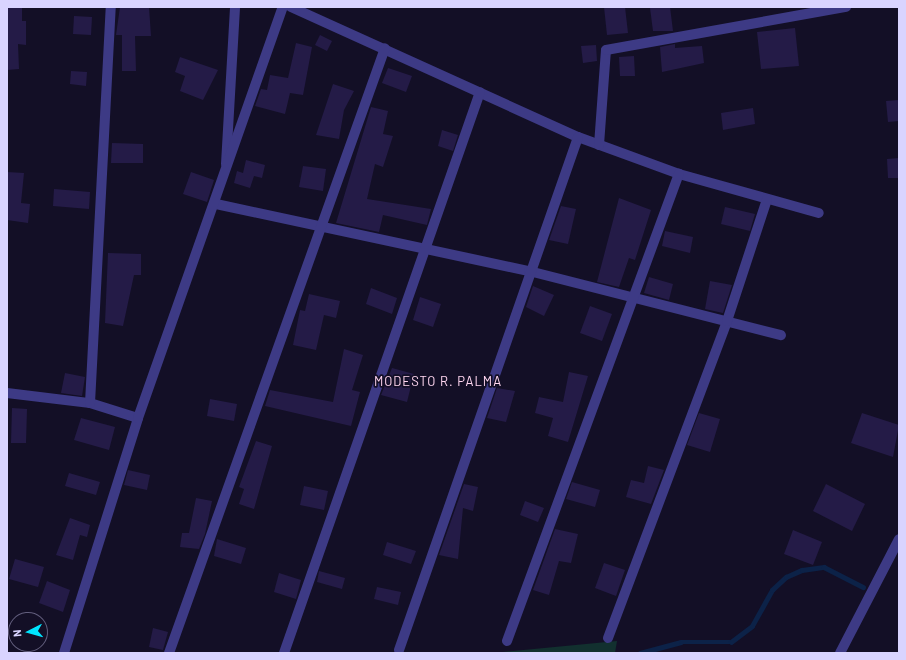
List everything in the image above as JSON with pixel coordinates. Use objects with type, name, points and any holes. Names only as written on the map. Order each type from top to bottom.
[{"type":"street","points":[[90,403],[111,7]]},
{"type":"street","points":[[225,176],[235,7]]},
{"type":"street","points":[[64,653],[138,418],[216,204],[283,7]]},
{"type":"street","points":[[291,7],[385,48],[578,137],[679,174],[819,213]]},
{"type":"street","points":[[599,145],[606,50],[846,7]]},
{"type":"street","points":[[169,653],[385,48]]},
{"type":"street","points":[[284,653],[424,247],[480,92]]},
{"type":"street","points":[[399,650],[529,271],[578,137]]},
{"type":"street","points":[[507,641],[679,174]]},
{"type":"street","points":[[608,638],[727,321],[767,198]]},
{"type":"street","points":[[216,204],[424,247],[529,271],[781,336]]},
{"type":"street","points":[[7,393],[90,403],[138,418]]},
{"type":"street","points":[[840,653],[899,539]]},
{"type":"green space","points":[[617,641],[615,653],[492,653]]},
{"type":"building","points":[[7,7],[22,7],[22,21],[26,21],[26,45],[18,44],[19,69],[7,70]]},
{"type":"building","points":[[120,7],[149,7],[151,36],[135,36],[136,71],[122,71],[122,35],[116,35]]},
{"type":"building","points":[[604,7],[625,7],[628,33],[607,35]]},
{"type":"building","points":[[670,7],[673,31],[653,31],[650,8]]},
{"type":"building","points":[[74,16],[92,17],[91,35],[73,34]]},
{"type":"building","points":[[795,28],[799,66],[761,69],[757,32]]},
{"type":"building","points":[[320,35],[332,41],[327,51],[315,45]]},
{"type":"building","points":[[296,43],[312,47],[303,95],[290,93],[285,114],[255,106],[261,89],[267,90],[270,75],[288,78]]},
{"type":"building","points":[[675,44],[675,48],[702,46],[704,63],[662,72],[660,47]]},
{"type":"building","points":[[596,45],[597,61],[583,63],[581,46]]},
{"type":"building","points":[[634,56],[635,76],[620,76],[619,57]]},
{"type":"building","points":[[180,57],[218,70],[203,100],[180,91],[185,76],[175,72]]},
{"type":"building","points":[[388,68],[412,76],[406,92],[382,83]]},
{"type":"building","points":[[71,71],[87,72],[86,86],[70,84]]},
{"type":"building","points":[[333,84],[354,91],[344,110],[339,139],[316,135]]},
{"type":"building","points":[[899,100],[899,121],[888,122],[886,101]]},
{"type":"building","points":[[371,107],[388,111],[383,134],[393,136],[383,167],[375,164],[367,199],[431,209],[427,225],[383,215],[379,232],[336,223]]},
{"type":"building","points":[[753,108],[755,124],[723,130],[721,113]]},
{"type":"building","points":[[442,130],[458,135],[453,151],[438,146]]},
{"type":"building","points":[[112,143],[143,144],[143,163],[111,163]]},
{"type":"building","points":[[899,158],[899,178],[888,178],[887,159]]},
{"type":"building","points":[[246,160],[265,165],[262,178],[254,176],[250,188],[234,183],[237,171],[243,173]]},
{"type":"building","points":[[303,166],[326,169],[323,191],[299,187]]},
{"type":"building","points":[[7,172],[24,173],[21,203],[30,204],[28,223],[7,220]]},
{"type":"building","points":[[191,172],[214,180],[207,202],[183,194]]},
{"type":"building","points":[[54,189],[90,192],[89,209],[53,206]]},
{"type":"building","points":[[619,198],[651,210],[635,260],[629,258],[619,287],[597,282]]},
{"type":"building","points":[[561,206],[576,209],[568,244],[549,240]]},
{"type":"building","points":[[725,207],[755,214],[750,231],[721,224]]},
{"type":"building","points":[[665,231],[693,237],[690,253],[662,246]]},
{"type":"building","points":[[108,253],[141,254],[141,275],[134,275],[123,326],[105,323]]},
{"type":"building","points":[[649,277],[673,284],[669,300],[644,293]]},
{"type":"building","points":[[710,281],[732,285],[723,313],[705,309]]},
{"type":"building","points":[[533,286],[554,295],[544,316],[526,307]]},
{"type":"building","points":[[371,288],[397,298],[392,314],[366,304]]},
{"type":"building","points":[[309,294],[340,301],[336,318],[324,315],[316,350],[293,345],[300,310],[305,311]]},
{"type":"building","points":[[420,297],[441,304],[433,327],[413,320]]},
{"type":"building","points":[[590,306],[612,314],[602,341],[580,333]]},
{"type":"building","points":[[344,349],[363,355],[352,390],[360,392],[351,426],[265,406],[270,390],[333,402]]},
{"type":"building","points":[[392,368],[414,374],[407,402],[381,395]]},
{"type":"building","points":[[569,372],[588,376],[568,442],[548,436],[553,418],[535,413],[539,397],[563,402]]},
{"type":"building","points":[[65,373],[85,377],[82,396],[61,393]]},
{"type":"building","points":[[497,388],[515,391],[506,422],[487,418]]},
{"type":"building","points":[[210,399],[237,404],[234,421],[207,416]]},
{"type":"building","points":[[12,408],[27,409],[26,443],[11,443]]},
{"type":"building","points":[[699,413],[720,419],[710,452],[687,445]]},
{"type":"building","points":[[862,413],[899,425],[893,457],[851,443]]},
{"type":"building","points":[[81,418],[115,427],[109,450],[74,440]]},
{"type":"building","points":[[256,441],[272,446],[254,509],[239,504],[244,489],[239,487]]},
{"type":"building","points":[[648,466],[664,470],[651,504],[626,497],[631,480],[644,483]]},
{"type":"building","points":[[128,470],[150,475],[147,490],[124,485]]},
{"type":"building","points":[[69,473],[100,482],[96,495],[65,486]]},
{"type":"building","points":[[572,482],[600,490],[595,507],[566,499]]},
{"type":"building","points":[[464,484],[478,487],[473,511],[463,508],[458,559],[439,555]]},
{"type":"building","points":[[826,484],[865,504],[852,531],[813,511]]},
{"type":"building","points":[[304,486],[328,491],[324,510],[300,505]]},
{"type":"building","points":[[196,498],[212,501],[205,534],[199,549],[180,547],[182,533],[189,533]]},
{"type":"building","points":[[525,501],[544,508],[538,522],[520,515]]},
{"type":"building","points":[[70,518],[90,525],[87,537],[80,535],[73,560],[56,555]]},
{"type":"building","points":[[555,529],[578,534],[571,563],[559,561],[549,595],[533,590]]},
{"type":"building","points":[[793,530],[822,542],[813,565],[784,554]]},
{"type":"building","points":[[217,539],[246,548],[241,564],[214,556]]},
{"type":"building","points":[[387,542],[416,551],[411,564],[383,555]]},
{"type":"building","points":[[15,559],[44,567],[38,587],[9,579]]},
{"type":"building","points":[[604,563],[625,570],[616,596],[595,588]]},
{"type":"building","points":[[319,571],[345,578],[342,589],[317,582]]},
{"type":"building","points":[[279,573],[301,580],[296,599],[274,592]]},
{"type":"building","points":[[47,581],[70,590],[63,612],[39,603]]},
{"type":"building","points":[[377,587],[401,592],[398,605],[374,599]]},
{"type":"building","points":[[153,628],[168,632],[163,650],[149,647]]},
{"type":"waterway","points":[[640,653],[681,642],[731,642],[752,626],[772,590],[786,577],[802,570],[824,567],[863,587]]},
{"type":"district","name":"MODESTO R. PALMA","points":[[438,381]]}]
